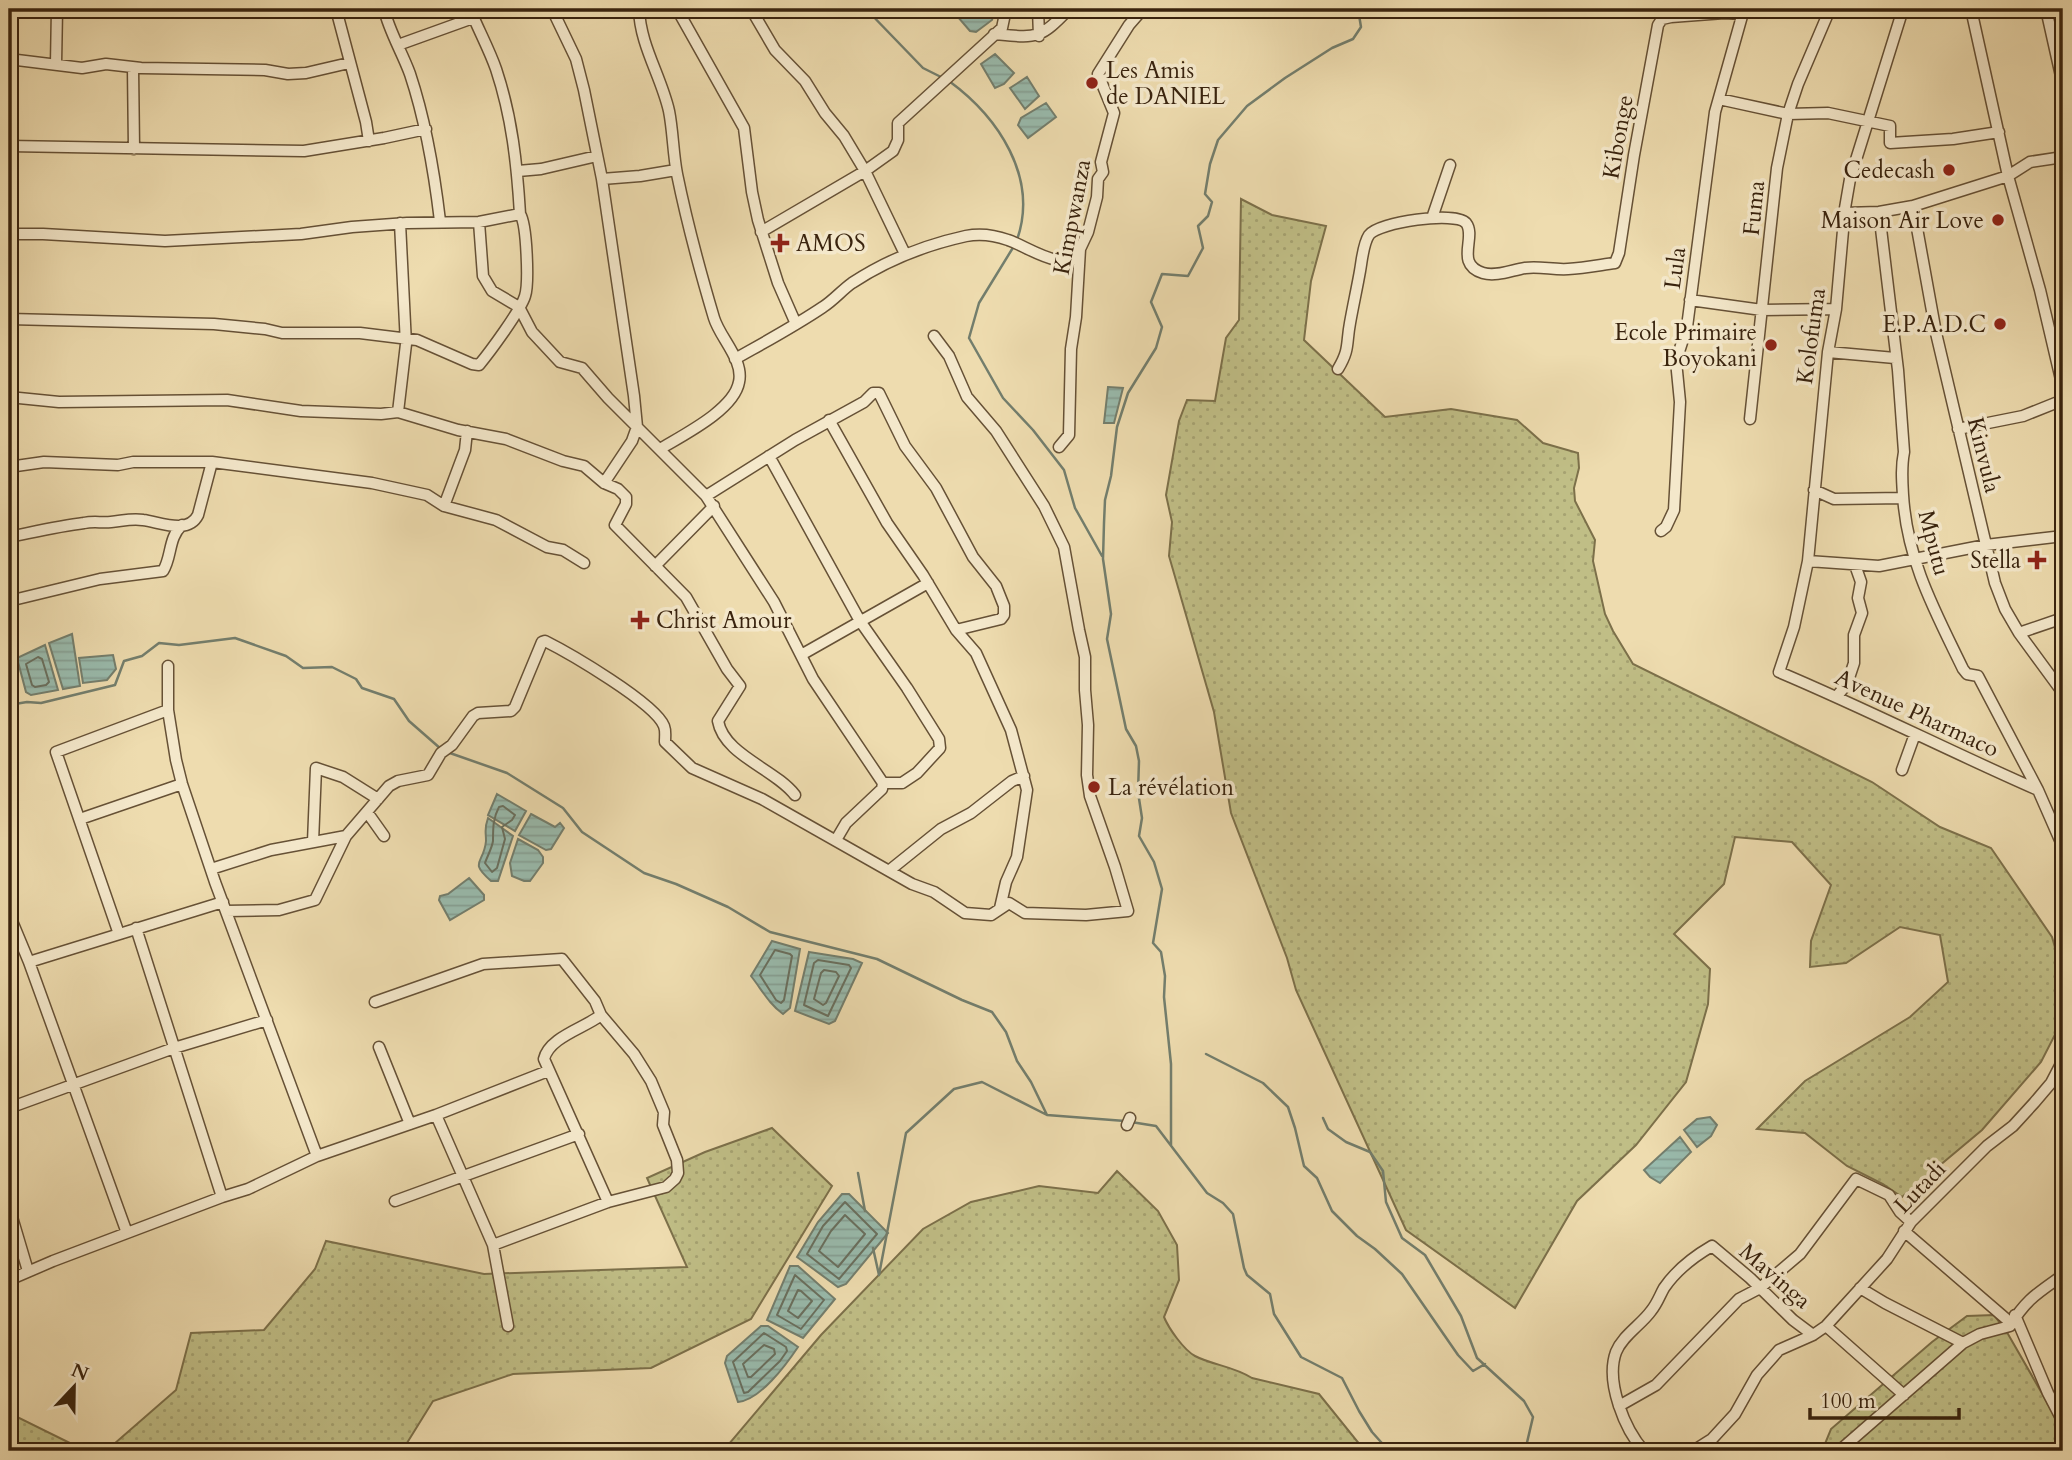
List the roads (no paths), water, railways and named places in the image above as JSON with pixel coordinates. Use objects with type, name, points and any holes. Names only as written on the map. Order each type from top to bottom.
[{"type":"street","points":[[56,64],[57,9]]},
{"type":"street","points":[[336,9],[346,40],[349,63],[369,141]]},
{"type":"street","points":[[384,9],[409,72],[426,129],[440,221]]},
{"type":"street","points":[[552,9],[579,70],[603,178],[637,426],[632,441],[604,482]]},
{"type":"street","points":[[639,9],[645,43],[669,111],[676,170],[686,216],[715,321],[735,359],[740,379],[732,399],[660,449]]},
{"type":"street","points":[[677,9],[744,128],[752,192],[761,232],[778,283],[796,324]]},
{"type":"street","points":[[751,9],[775,50],[804,81],[865,171],[905,254]]},
{"type":"street","points":[[761,232],[865,171],[893,151],[898,140],[898,123],[995,34],[1004,24],[1006,9]]},
{"type":"street","points":[[1038,9],[1039,36]]},
{"type":"street","points":[[995,34],[1029,38],[1039,36],[1069,9]]},
{"type":"street","name":"Kimpwanza","points":[[1059,447],[1069,435],[1071,349],[1076,317],[1080,249],[1088,232],[1097,197],[1098,179],[1103,172],[1101,162],[1115,113],[1098,74],[1129,25],[1143,9]]},
{"type":"street","name":"Fuma","points":[[1750,419],[1777,168],[1788,114],[1804,68],[1830,9]]},
{"type":"street","name":"Kolofuma","points":[[1779,673],[1794,626],[1808,561],[1828,352],[1836,309],[1844,213],[1850,179],[1903,9]]},
{"type":"street","points":[[1971,9],[2008,176],[2040,290],[2063,388]]},
{"type":"street","points":[[2046,9],[2062,78]]},
{"type":"street","points":[[9,319],[214,324],[282,333],[348,332],[417,340],[479,365],[525,299],[526,238],[520,214],[518,171],[508,110],[495,66],[471,11],[398,45]]},
{"type":"street","points":[[1700,12],[1744,12]]},
{"type":"street","name":"Kibonge","points":[[1432,218],[1460,219],[1466,223],[1469,231],[1467,257],[1472,266],[1480,272],[1492,275],[1525,268],[1565,269],[1615,263],[1619,253],[1658,25],[1662,19],[1700,12]]},
{"type":"street","name":"Lula","points":[[1661,531],[1674,510],[1680,402],[1676,361],[1687,327],[1718,99],[1744,12]]},
{"type":"street","points":[[9,59],[82,68],[102,64],[133,68],[265,70],[288,74],[306,73],[349,63]]},
{"type":"street","points":[[133,68],[134,149]]},
{"type":"street","points":[[1718,99],[1788,114],[1828,113],[1867,120],[1890,126],[1890,143],[1953,139],[1999,132]]},
{"type":"street","points":[[9,146],[304,151],[426,129]]},
{"type":"street","points":[[518,171],[541,169],[597,156]]},
{"type":"street","points":[[1844,213],[1879,212],[1913,206],[2008,176],[2030,162],[2063,158]]},
{"type":"street","points":[[1338,369],[1349,348],[1349,326],[1369,234],[1378,227],[1432,218],[1450,164]]},
{"type":"street","points":[[603,178],[676,170]]},
{"type":"street","name":"Kinvula","points":[[1913,206],[1937,333],[1995,583],[2005,609],[2019,633],[2039,663],[2060,683],[2063,693]]},
{"type":"street","name":"Mputu","points":[[1879,212],[1904,452],[1901,463],[1906,528],[1914,558],[1963,669],[1967,674],[1979,678],[2038,790],[2063,847]]},
{"type":"street","points":[[9,234],[165,241],[300,234],[400,223],[479,222],[520,214]]},
{"type":"street","points":[[479,222],[483,276],[492,291],[519,307],[532,332],[560,362],[582,368],[714,506],[774,602],[813,679],[883,783],[882,789],[846,823],[836,840]]},
{"type":"street","points":[[398,412],[405,338],[400,223]]},
{"type":"street","points":[[735,359],[826,305],[851,284],[905,254],[968,236],[986,234],[1012,240],[1052,259],[1069,260],[1077,256],[1080,249]]},
{"type":"street","points":[[1690,300],[1762,310],[1836,309]]},
{"type":"street","points":[[29,962],[136,928],[225,907],[279,910],[314,900],[346,836],[389,786],[398,781],[428,775],[444,750],[452,745],[473,716],[478,713],[511,711],[515,707],[542,642],[545,641],[590,667],[645,705],[666,728],[665,742],[692,768],[762,799],[912,884],[934,892],[965,913],[991,915],[1009,903],[1025,913],[1086,915],[1128,911],[1090,796],[1087,775],[1085,657],[1064,547],[1056,526],[1028,481],[996,432],[961,388],[948,356],[934,336]]},
{"type":"street","points":[[1828,352],[1895,358]]},
{"type":"street","points":[[706,496],[769,456],[864,402],[873,393],[882,395],[899,436],[936,488],[973,556],[996,586],[1004,606],[1001,619],[957,630]]},
{"type":"street","points":[[9,397],[70,402],[227,400],[301,411],[381,414],[398,412],[506,439],[584,467],[618,489],[627,501],[615,524],[686,597],[727,669],[740,686],[718,721],[723,736],[742,755],[787,785],[794,795]]},
{"type":"street","points":[[1958,429],[2011,420],[2063,400]]},
{"type":"street","points":[[830,421],[887,523],[957,630],[976,653],[993,695],[1003,709],[1027,790],[1017,858],[1006,882],[1000,908]]},
{"type":"street","points":[[444,506],[465,450],[467,431]]},
{"type":"street","points":[[769,456],[860,621],[939,739],[940,748],[917,773],[902,783],[883,783]]},
{"type":"street","points":[[9,467],[44,462],[118,465],[133,462],[212,462],[372,483],[427,495],[444,506],[496,520],[547,547],[563,550],[584,563]]},
{"type":"street","points":[[9,537],[83,523],[129,519],[182,526],[195,522],[212,462]]},
{"type":"street","points":[[1814,490],[1834,499],[1903,498]]},
{"type":"street","points":[[655,566],[714,506]]},
{"type":"street","points":[[9,601],[100,579],[163,571],[173,538],[182,526]]},
{"type":"street","points":[[1808,561],[1879,566],[1986,545],[2063,536]]},
{"type":"street","points":[[1837,696],[1847,684],[1854,663],[1854,635],[1862,613],[1858,598],[1861,582],[1855,565]]},
{"type":"street","points":[[801,655],[928,583]]},
{"type":"street","points":[[2019,633],[2063,618]]},
{"type":"street","points":[[168,666],[168,710],[182,784],[317,1156]]},
{"type":"street","name":"Avenue Pharmaco","points":[[1779,673],[1837,696],[2038,790]]},
{"type":"street","points":[[119,934],[56,754],[57,751],[168,710]]},
{"type":"street","points":[[1902,770],[1915,734]]},
{"type":"street","points":[[313,842],[316,768],[343,777],[378,799]]},
{"type":"street","points":[[890,870],[942,829],[971,813],[1012,781],[1024,776]]},
{"type":"street","points":[[80,819],[182,784]]},
{"type":"street","points":[[367,812],[384,836]]},
{"type":"street","points":[[211,869],[271,850],[346,836]]},
{"type":"street","points":[[9,914],[29,962],[127,1233]]},
{"type":"street","points":[[136,928],[222,1197]]},
{"type":"street","points":[[375,1002],[483,964],[562,959],[595,1001],[601,1015],[634,1054],[651,1081],[664,1112],[663,1125],[677,1160],[678,1173],[675,1179],[666,1187],[608,1202],[493,1245]]},
{"type":"street","points":[[601,1015],[570,1033],[547,1052],[544,1059],[608,1202]]},
{"type":"street","points":[[9,1108],[174,1048],[267,1020]]},
{"type":"street","points":[[379,1047],[410,1124]]},
{"type":"street","name":"Lutadi","points":[[1693,1451],[1712,1439],[1735,1414],[1757,1375],[1779,1350],[1826,1326],[1887,1259],[1911,1222],[1987,1146],[2013,1126],[2051,1083],[2063,1060]]},
{"type":"street","points":[[9,1280],[248,1189],[317,1156],[436,1115],[548,1071]]},
{"type":"street","points":[[436,1115],[493,1245],[508,1326]]},
{"type":"street","points":[[395,1201],[579,1134]]},
{"type":"street","points":[[1644,1451],[1632,1438],[1619,1406],[1656,1385],[1738,1299],[1760,1288],[1800,1254],[1856,1179],[1889,1195],[1900,1212],[1911,1222]]},
{"type":"street","points":[[9,1207],[28,1271]]},
{"type":"street","points":[[1904,1231],[2013,1319],[2063,1422]]},
{"type":"street","name":"Mavinga","points":[[1619,1406],[1614,1377],[1616,1352],[1652,1311],[1665,1287],[1682,1266],[1712,1246],[1760,1288],[1808,1336]]},
{"type":"street","points":[[1839,1451],[1963,1343],[2013,1319],[2027,1300],[2063,1275]]},
{"type":"street","points":[[1860,1288],[1963,1343]]},
{"type":"street","points":[[1826,1326],[1904,1395]]},
{"type":"water","points":[[967,9],[996,9],[992,20],[976,32],[970,31],[957,16]]},
{"type":"water","points":[[995,54],[1014,73],[1004,84],[995,88],[981,64]]},
{"type":"water","points":[[1027,77],[1039,96],[1025,109],[1010,88]]},
{"type":"water","points":[[1046,103],[1056,117],[1028,138],[1018,125],[1021,118]]},
{"type":"water","points":[[1108,387],[1123,388],[1114,423],[1104,423]]},
{"type":"water","points":[[72,634],[80,686],[63,689],[49,643]]},
{"type":"water","points":[[45,645],[58,690],[31,695],[26,692],[17,658]]},
{"type":"water","points":[[113,655],[116,669],[107,680],[83,683],[79,658]]},
{"type":"water","points":[[497,794],[526,811],[515,831],[488,815]]},
{"type":"water","points":[[531,814],[555,827],[560,823],[564,828],[551,849],[546,850],[519,835]]},
{"type":"water","points":[[488,818],[513,836],[498,881],[491,881],[479,866],[485,849]]},
{"type":"water","points":[[518,839],[538,850],[543,857],[543,863],[530,881],[512,876],[510,863]]},
{"type":"water","points":[[469,878],[484,895],[484,900],[450,920],[439,900],[440,896],[448,894]]},
{"type":"water","points":[[772,941],[800,949],[790,1008],[783,1014],[751,976]]},
{"type":"water","points":[[809,952],[862,963],[835,1021],[829,1024],[795,1011]]},
{"type":"water","points":[[1710,1117],[1717,1125],[1711,1136],[1697,1147],[1684,1130],[1697,1119]]},
{"type":"water","points":[[1680,1137],[1691,1152],[1660,1183],[1644,1170]]},
{"type":"water","points":[[842,1194],[849,1194],[888,1233],[846,1284],[838,1287],[797,1257],[818,1222]]},
{"type":"water","points":[[790,1266],[798,1266],[835,1299],[803,1338],[767,1320]]},
{"type":"water","points":[[761,1326],[768,1326],[798,1347],[780,1372],[763,1388],[755,1395],[738,1402],[725,1363],[727,1356]]},
{"type":"waterway","points":[[866,9],[923,68],[943,78]]},
{"type":"waterway","points":[[1171,1145],[1171,1064],[1164,997],[1165,976],[1161,952],[1153,943],[1162,889],[1154,862],[1139,836],[1142,818],[1138,792],[1139,761],[1136,746],[1126,729],[1107,639],[1111,614],[1103,559],[1105,500],[1117,427],[1128,393],[1156,348],[1162,327],[1151,302],[1162,274],[1188,276],[1203,248],[1198,226],[1208,216],[1212,202],[1205,194],[1210,164],[1218,140],[1247,106],[1332,48],[1353,39],[1361,27],[1358,9]]},
{"type":"waterway","points":[[949,81],[983,112],[1010,150],[1023,194],[1017,240]]},
{"type":"waterway","points":[[1014,246],[979,303],[969,338],[1003,398],[1033,430],[1064,470],[1075,508],[1102,556]]},
{"type":"waterway","points":[[9,705],[41,703],[115,685],[124,661],[142,656],[159,643],[179,645],[235,638],[286,656],[303,668],[332,667],[356,679],[362,688],[394,699],[409,721],[441,749]]},
{"type":"waterway","points":[[447,752],[507,773],[563,808],[582,832],[644,873],[728,907],[770,932],[877,959],[992,1012],[1006,1032],[1017,1061],[1047,1115]]},
{"type":"waterway","points":[[1206,1054],[1263,1083],[1288,1107],[1304,1166],[1317,1178],[1332,1211],[1402,1274],[1458,1355],[1473,1371],[1485,1364]]},
{"type":"waterway","points":[[873,1248],[879,1275],[906,1133],[954,1089],[982,1082],[1047,1115],[1125,1121]]},
{"type":"waterway","points":[[1323,1118],[1328,1129],[1346,1142],[1370,1152],[1383,1171],[1386,1202],[1402,1238],[1425,1255],[1461,1316],[1477,1358],[1524,1401],[1533,1417],[1525,1451]]},
{"type":"waterway","points":[[1131,1122],[1156,1126],[1207,1193],[1223,1203],[1233,1214],[1247,1275],[1270,1294],[1274,1314],[1301,1357],[1342,1378],[1372,1432],[1389,1451]]},
{"type":"waterway","points":[[858,1173],[865,1211]]},
{"type":"place","name":"Les Amis de DANIEL","points":[[1092,83]]},
{"type":"place","name":"Cedecash","points":[[1949,170]]},
{"type":"place","name":"Maison Air Love","points":[[1998,220]]},
{"type":"place","name":"AMOS","points":[[780,243]]},
{"type":"place","name":"E.P.A.D.C","points":[[2000,324]]},
{"type":"place","name":"Ecole Primaire Boyokani","points":[[1771,345]]},
{"type":"place","name":"Stella","points":[[2037,560]]},
{"type":"place","name":"Christ Amour","points":[[640,620]]},
{"type":"place","name":"La révélation","points":[[1094,787]]}]
